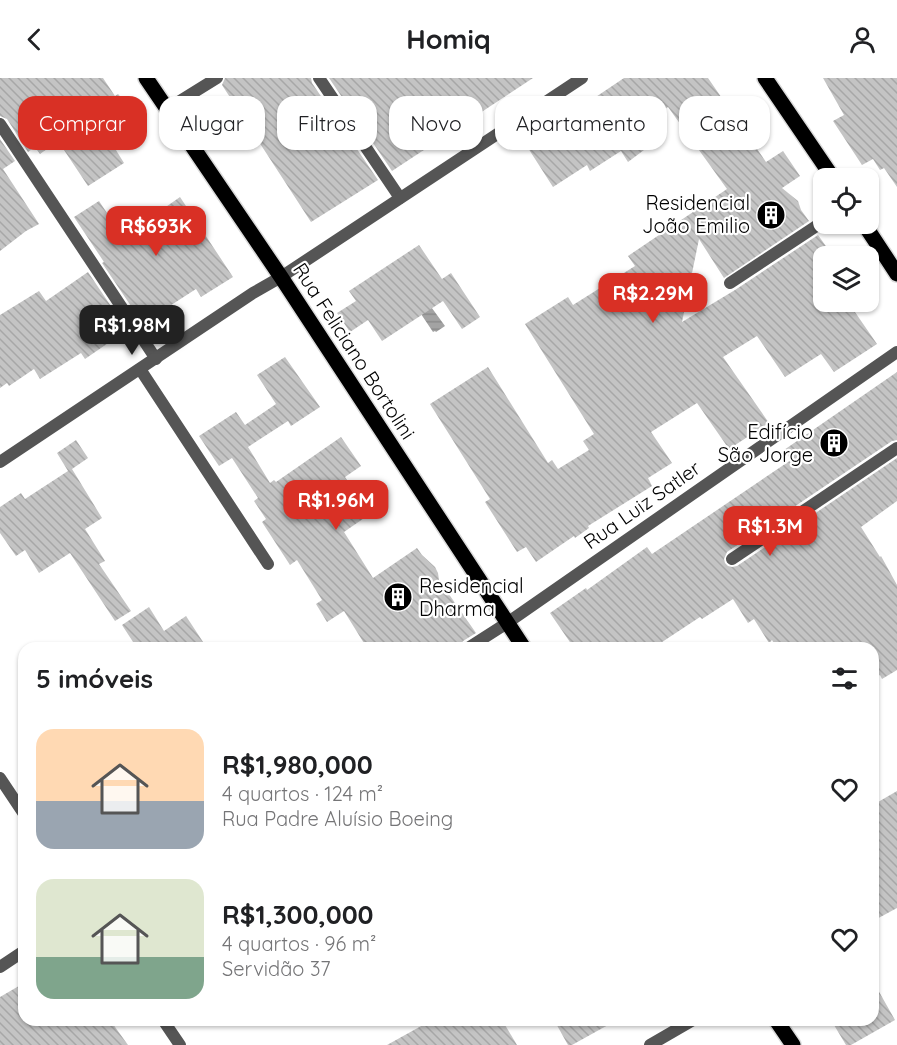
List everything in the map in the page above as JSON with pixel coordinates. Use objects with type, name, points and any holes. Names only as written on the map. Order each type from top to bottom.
[{"type":"main road","name":"Rua Feliciano Bortolini","points":[[146,78],[159,97]]},
{"type":"main road","points":[[765,78],[826,168]]},
{"type":"main road","name":"Rua Feliciano Bortolini","points":[[195,150],[281,277],[520,642]]},
{"type":"main road","points":[[871,234],[897,274]]},
{"type":"main road","points":[[780,1026],[792,1045]]},
{"type":"street","points":[[188,96],[217,78]]},
{"type":"street","points":[[319,78],[400,198]]},
{"type":"street","points":[[0,462],[582,78]]},
{"type":"street","points":[[0,124],[156,359]]},
{"type":"street","points":[[730,283],[813,228]]},
{"type":"street","name":"Rua Luiz Satler","points":[[477,642],[897,352]]},
{"type":"street","points":[[140,369],[268,564]]},
{"type":"street","points":[[732,559],[897,448]]},
{"type":"street","points":[[0,778],[18,805]]},
{"type":"street","points":[[0,967],[18,955]]},
{"type":"street","points":[[167,1026],[180,1045]]},
{"type":"street","points":[[650,1045],[683,1026]]},
{"type":"shaded area","points":[[429,304],[445,326],[436,332],[433,332],[419,311]]},
{"type":"building","points":[[0,78],[103,78],[115,96],[18,96],[18,136],[7,119],[0,116]]},
{"type":"building","points":[[225,78],[311,78],[321,96],[277,96],[277,150],[358,150],[378,180],[311,222],[264,150],[265,96],[229,96],[222,85]]},
{"type":"building","points":[[329,78],[533,78],[506,96],[495,96],[495,103],[483,111],[483,96],[389,96],[389,150],[424,150],[392,171],[377,149],[377,96],[341,96]]},
{"type":"building","points":[[624,78],[708,78],[720,96],[679,96],[679,122],[667,108],[667,96],[597,96]]},
{"type":"building","points":[[823,78],[897,78],[897,187],[884,168],[880,170],[873,159],[862,165],[833,121],[844,115]]},
{"type":"building","points":[[0,139],[15,161],[3,169],[39,224],[0,251]]},
{"type":"building","points":[[64,150],[116,150],[124,163],[88,186]]},
{"type":"building","points":[[529,150],[644,150],[628,162],[621,151],[590,171],[587,165],[553,187]]},
{"type":"building","points":[[699,150],[758,150],[766,162],[783,151],[800,176],[782,188],[798,201],[809,221],[724,278],[699,239],[682,322],[818,235],[826,246],[813,246],[813,312],[855,312],[877,344],[834,372],[821,354],[785,377],[757,336],[723,357],[769,423],[729,449],[697,403],[651,432],[672,463],[648,478],[652,486],[536,562],[526,547],[517,552],[485,502],[490,499],[430,404],[488,367],[548,463],[552,460],[558,469],[589,450],[583,441],[594,434],[525,324],[568,297],[573,305],[635,266],[628,256],[727,189]]},
{"type":"building","points":[[180,197],[233,277],[201,297],[196,289],[148,320],[146,318],[141,321],[74,217],[99,201],[123,237]]},
{"type":"building","points":[[419,245],[442,279],[451,273],[480,317],[462,329],[443,301],[382,341],[368,320],[350,332],[337,313],[356,301],[349,291]]},
{"type":"building","points":[[88,272],[127,330],[85,359],[81,353],[40,379],[34,369],[9,386],[7,383],[0,388],[0,315],[39,291],[46,301]]},
{"type":"building","points":[[285,357],[320,407],[291,426],[288,421],[248,447],[270,483],[274,480],[276,482],[341,437],[361,466],[345,477],[370,514],[344,532],[373,578],[417,548],[435,567],[439,580],[476,633],[463,642],[363,642],[344,611],[327,622],[316,604],[322,600],[297,560],[290,565],[262,522],[266,519],[254,501],[258,498],[232,458],[219,466],[199,436],[236,412],[245,425],[276,404],[257,375]]},
{"type":"building","points":[[897,372],[897,440],[892,441],[727,552],[724,559],[728,566],[737,566],[897,458],[897,501],[861,527],[897,585],[897,670],[882,679],[879,676],[879,642],[773,642],[772,640],[768,642],[754,619],[748,623],[733,599],[662,642],[570,642],[550,613],[647,547],[652,554],[791,460],[784,450]]},
{"type":"building","points":[[76,440],[88,458],[72,469],[102,518],[85,529],[105,561],[99,564],[131,611],[115,621],[70,553],[39,573],[25,550],[16,556],[0,533],[0,507],[21,493],[25,499],[68,471],[57,453]]},
{"type":"building","points":[[149,607],[164,631],[186,616],[203,642],[133,642],[122,625]]},
{"type":"building","points":[[897,791],[897,908],[879,918],[879,802]]},
{"type":"building","points":[[18,986],[18,1026],[114,1026],[128,1045],[0,1045],[0,997]]},
{"type":"building","points":[[879,992],[895,1020],[851,1045],[846,1045],[835,1026],[879,1026]]},
{"type":"building","points":[[421,1026],[506,1026],[517,1045],[387,1045]]},
{"type":"building","points":[[557,1026],[606,1026],[572,1045],[568,1045]]},
{"type":"place","name":"Residencial João Emilio","points":[[771,215]]},
{"type":"place","name":"Edifício São Jorge","points":[[834,443]]},
{"type":"place","name":"Residencial Dharma","points":[[398,597]]}]
